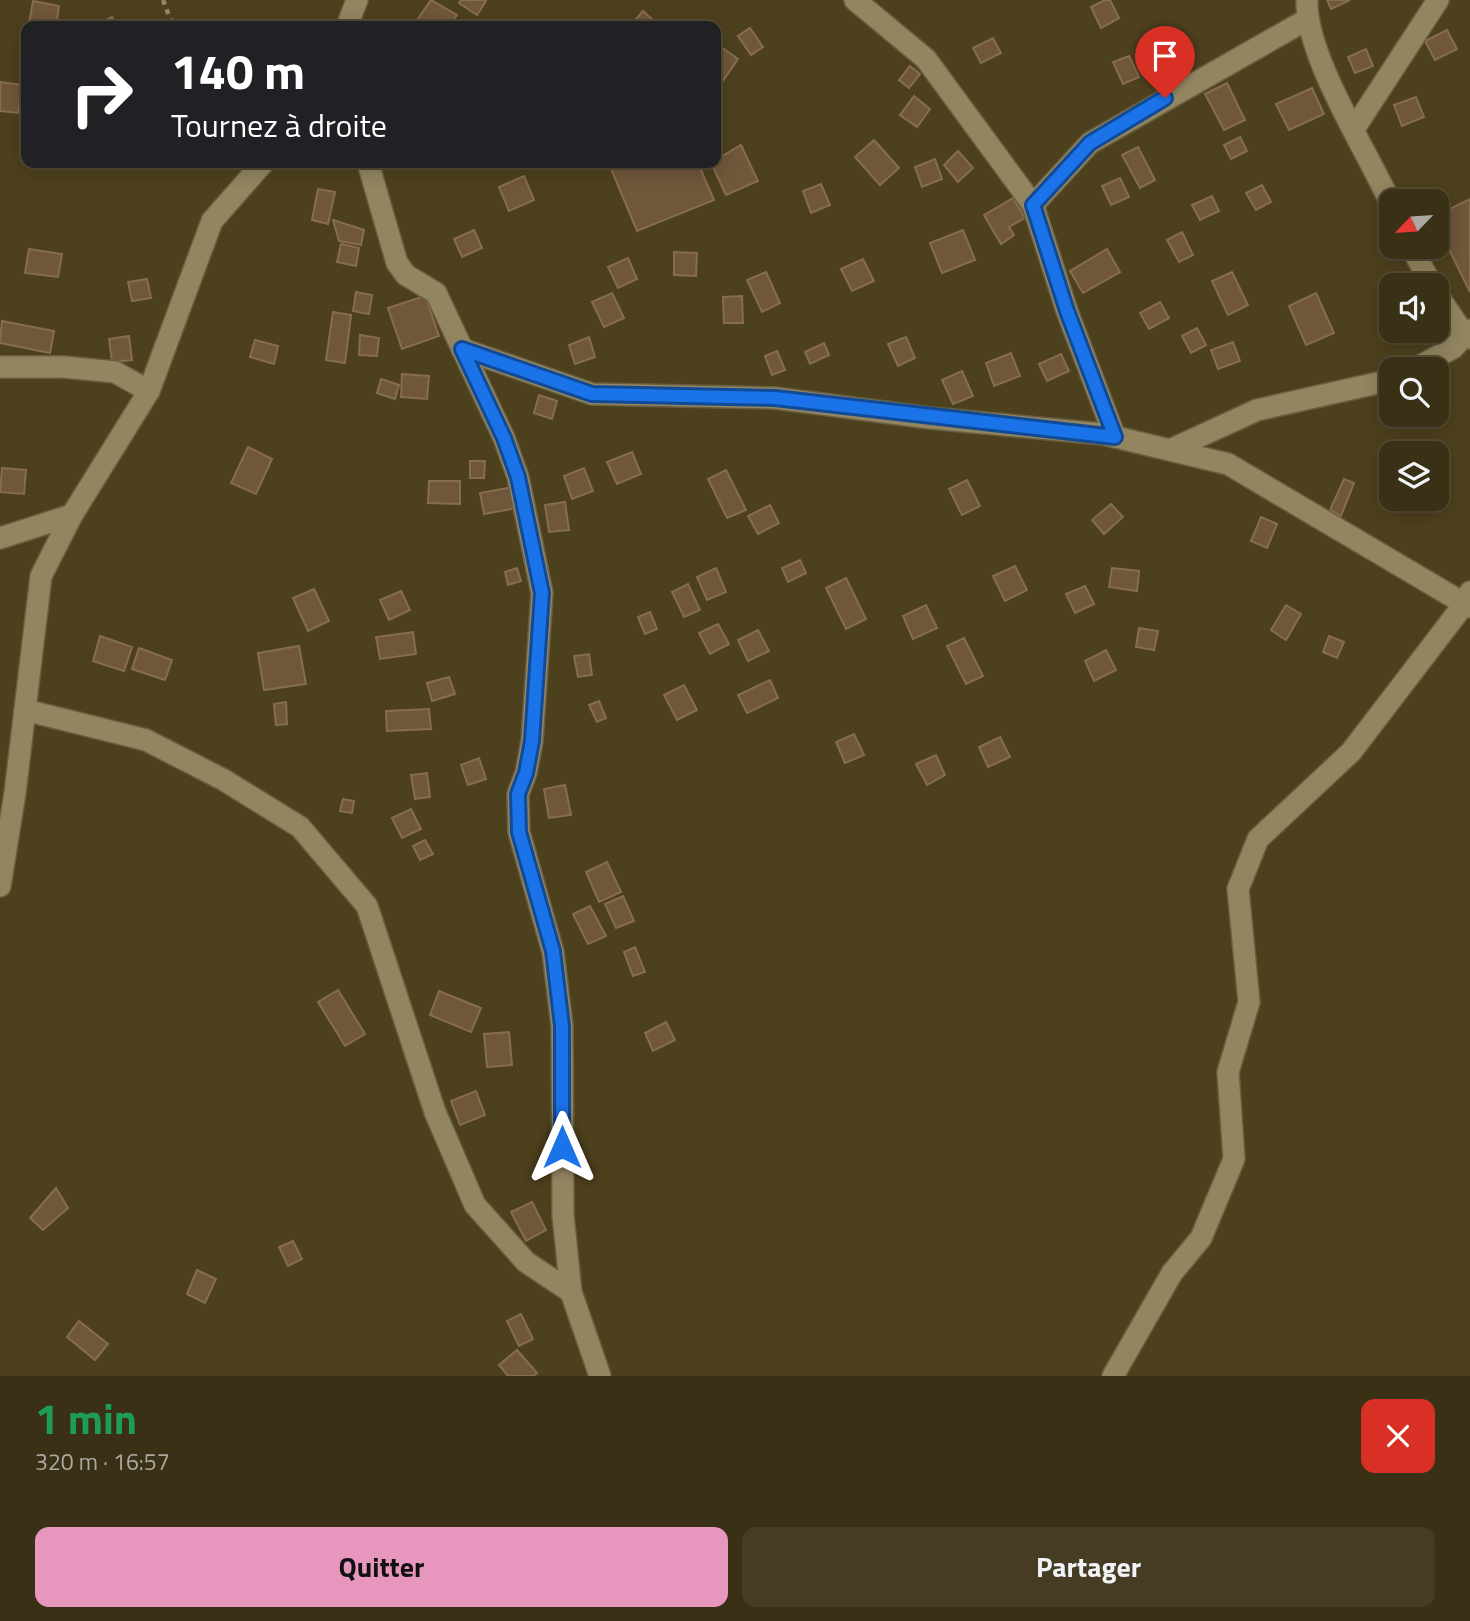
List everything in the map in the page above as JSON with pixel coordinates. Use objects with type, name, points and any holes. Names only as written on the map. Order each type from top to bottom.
[{"type":"street","points":[[349,21],[357,0]]},
{"type":"street","points":[[855,0],[926,59],[1033,205],[1067,311],[1115,437]]},
{"type":"street","points":[[1354,130],[1438,0]]},
{"type":"street","points":[[1033,205],[1090,143],[1306,10],[1321,61],[1384,189]]},
{"type":"street","points":[[0,886],[41,576],[72,515],[149,391],[212,221],[259,168]]},
{"type":"street","points":[[369,168],[397,264],[406,275],[436,293],[504,438],[518,477],[542,593],[532,741],[526,773],[518,794],[519,832],[553,951],[562,1026],[563,1215],[570,1292],[600,1376]]},
{"type":"street","points":[[1437,357],[1468,335],[1449,310]]},
{"type":"street","points":[[462,349],[592,394],[775,398],[1115,437],[1228,464],[1468,601],[1351,752],[1258,839],[1238,889],[1249,1002],[1228,1072],[1234,1159],[1201,1238],[1172,1273],[1113,1376]]},
{"type":"street","points":[[0,367],[64,367],[115,372],[149,391]]},
{"type":"street","points":[[1170,450],[1257,410],[1379,383]]},
{"type":"street","points":[[0,538],[72,515]]},
{"type":"street","points":[[25,710],[146,740],[224,780],[300,827],[367,906],[435,1112],[475,1205],[526,1262],[570,1292]]},
{"type":"path","points":[[163,0],[171,21]]},
{"type":"building","points":[[431,0],[457,15],[453,21],[416,21]]},
{"type":"building","points":[[461,0],[486,1],[477,15],[459,3]]},
{"type":"building","points":[[1110,0],[1119,18],[1101,28],[1091,7]]},
{"type":"building","points":[[1327,0],[1350,0],[1331,9]]},
{"type":"building","points":[[33,1],[59,6],[57,21],[29,21]]},
{"type":"building","points":[[643,11],[654,21],[634,21]]},
{"type":"building","points":[[750,28],[763,47],[751,55],[738,36]]},
{"type":"building","points":[[1447,30],[1457,49],[1435,60],[1425,41]]},
{"type":"building","points":[[993,38],[1001,53],[981,63],[973,48]]},
{"type":"building","points":[[721,47],[738,59],[721,84]]},
{"type":"building","points":[[1366,49],[1373,66],[1355,73],[1348,57]]},
{"type":"building","points":[[1129,56],[1139,77],[1123,84],[1113,62]]},
{"type":"building","points":[[910,66],[920,74],[909,88],[899,80]]},
{"type":"building","points":[[0,82],[21,85],[18,113],[0,111]]},
{"type":"building","points":[[1227,83],[1245,120],[1224,130],[1205,94]]},
{"type":"building","points":[[1312,88],[1324,114],[1289,130],[1276,104]]},
{"type":"building","points":[[914,96],[930,109],[917,127],[900,115]]},
{"type":"building","points":[[1416,97],[1424,117],[1402,126],[1394,105]]},
{"type":"building","points":[[1240,137],[1247,151],[1231,159],[1224,145]]},
{"type":"building","points":[[874,140],[899,168],[880,185],[855,157]]},
{"type":"building","points":[[741,145],[758,181],[726,195],[713,168],[721,168],[721,157]]},
{"type":"building","points":[[1138,147],[1155,180],[1140,188],[1122,155]]},
{"type":"building","points":[[958,151],[973,168],[958,182],[944,165]]},
{"type":"building","points":[[935,159],[942,179],[922,187],[915,167]]},
{"type":"building","points":[[611,168],[700,168],[714,200],[637,231]]},
{"type":"building","points":[[524,176],[534,200],[509,211],[499,187]]},
{"type":"building","points":[[1120,178],[1129,197],[1111,205],[1102,186]]},
{"type":"building","points":[[821,184],[830,205],[811,213],[803,191]]},
{"type":"building","points":[[1262,185],[1271,202],[1256,210],[1246,193]]},
{"type":"building","points":[[318,189],[335,192],[328,224],[312,220]]},
{"type":"building","points":[[1212,196],[1219,211],[1200,220],[1192,205]]},
{"type":"building","points":[[1013,198],[1025,218],[1009,227],[1014,235],[1001,244],[984,215]]},
{"type":"building","points":[[1470,199],[1470,292],[1449,249],[1449,209]]},
{"type":"building","points":[[333,220],[364,230],[361,245],[339,241]]},
{"type":"building","points":[[474,230],[482,248],[462,257],[454,239]]},
{"type":"building","points":[[963,230],[975,260],[942,273],[930,243]]},
{"type":"building","points":[[1182,232],[1193,255],[1179,262],[1167,240]]},
{"type":"building","points":[[341,244],[359,248],[356,266],[337,262]]},
{"type":"building","points":[[29,249],[62,254],[58,277],[25,273]]},
{"type":"building","points":[[1107,249],[1120,272],[1083,293],[1070,271]]},
{"type":"building","points":[[674,252],[697,253],[696,276],[674,275]]},
{"type":"building","points":[[628,258],[637,279],[618,288],[608,267]]},
{"type":"building","points":[[863,259],[874,281],[852,291],[841,269]]},
{"type":"building","points":[[766,272],[780,303],[762,312],[747,280]]},
{"type":"building","points":[[1232,272],[1248,305],[1228,315],[1212,281]]},
{"type":"building","points":[[147,279],[151,298],[132,301],[128,282]]},
{"type":"building","points":[[356,292],[372,295],[369,314],[353,311]]},
{"type":"building","points":[[612,293],[624,318],[604,327],[592,302]]},
{"type":"building","points":[[1316,293],[1334,333],[1306,345],[1289,306]]},
{"type":"building","points":[[425,296],[439,336],[402,349],[388,308]]},
{"type":"building","points":[[742,296],[743,323],[724,323],[723,297]]},
{"type":"building","points":[[1160,302],[1169,318],[1149,329],[1140,313]]},
{"type":"building","points":[[333,312],[351,315],[345,363],[326,360]]},
{"type":"building","points":[[2,321],[54,331],[50,353],[0,343]]},
{"type":"building","points":[[1197,328],[1206,345],[1191,353],[1182,336]]},
{"type":"building","points":[[360,335],[379,338],[377,356],[359,355]]},
{"type":"building","points":[[129,336],[132,360],[112,362],[109,339]]},
{"type":"building","points":[[589,337],[595,357],[575,364],[569,345]]},
{"type":"building","points":[[906,337],[915,358],[898,366],[888,344]]},
{"type":"building","points":[[255,340],[278,346],[274,364],[250,357]]},
{"type":"building","points":[[1233,342],[1240,361],[1218,369],[1211,350]]},
{"type":"building","points":[[824,343],[829,355],[810,364],[805,352]]},
{"type":"building","points":[[777,351],[785,370],[772,375],[765,356]]},
{"type":"building","points":[[1011,353],[1020,376],[994,386],[986,363]]},
{"type":"building","points":[[1061,354],[1069,371],[1047,381],[1039,364]]},
{"type":"building","points":[[962,371],[973,396],[953,404],[942,380]]},
{"type":"building","points":[[402,374],[429,376],[427,399],[401,397]]},
{"type":"building","points":[[381,379],[399,385],[395,399],[377,393]]},
{"type":"building","points":[[539,395],[557,401],[552,419],[534,413]]},
{"type":"building","points":[[248,447],[272,459],[256,494],[231,483]]},
{"type":"building","points":[[632,452],[641,474],[617,484],[607,462]]},
{"type":"building","points":[[470,461],[485,461],[484,478],[470,478]]},
{"type":"building","points":[[2,468],[26,470],[24,494],[0,492]]},
{"type":"building","points":[[584,468],[593,491],[572,499],[564,476]]},
{"type":"building","points":[[726,470],[746,510],[727,518],[708,479]]},
{"type":"building","points":[[1344,479],[1354,483],[1341,516],[1330,510]]},
{"type":"building","points":[[967,480],[980,506],[962,515],[949,489]]},
{"type":"building","points":[[429,481],[460,481],[460,504],[428,503]]},
{"type":"building","points":[[513,487],[517,508],[484,514],[480,493]]},
{"type":"building","points":[[565,502],[569,530],[549,532],[545,505]]},
{"type":"building","points":[[1111,504],[1123,517],[1104,534],[1092,520]]},
{"type":"building","points":[[770,505],[779,523],[758,534],[748,516]]},
{"type":"building","points":[[1261,517],[1277,524],[1267,548],[1251,541]]},
{"type":"building","points":[[800,560],[806,573],[788,582],[782,568]]},
{"type":"building","points":[[1015,566],[1027,590],[1005,601],[993,576]]},
{"type":"building","points":[[517,568],[521,581],[508,585],[505,572]]},
{"type":"building","points":[[716,568],[726,592],[707,600],[697,577]]},
{"type":"building","points":[[1112,568],[1139,571],[1137,591],[1109,587]]},
{"type":"building","points":[[846,578],[866,619],[846,629],[826,588]]},
{"type":"building","points":[[688,584],[700,610],[684,617],[672,592]]},
{"type":"building","points":[[1085,586],[1094,604],[1075,613],[1066,594]]},
{"type":"building","points":[[314,589],[329,621],[308,631],[293,598]]},
{"type":"building","points":[[401,591],[410,610],[389,620],[380,600]]},
{"type":"building","points":[[926,605],[937,628],[913,639],[903,616]]},
{"type":"building","points":[[1286,605],[1301,614],[1286,640],[1271,630]]},
{"type":"building","points":[[650,612],[657,629],[645,634],[638,617]]},
{"type":"building","points":[[718,624],[729,644],[710,654],[699,633]]},
{"type":"building","points":[[1139,628],[1158,631],[1154,650],[1136,647]]},
{"type":"building","points":[[758,630],[769,651],[748,661],[738,640]]},
{"type":"building","points":[[413,632],[416,654],[380,659],[376,637]]},
{"type":"building","points":[[100,636],[132,647],[124,671],[93,661]]},
{"type":"building","points":[[1329,636],[1344,642],[1337,658],[1323,652]]},
{"type":"building","points":[[964,638],[983,676],[966,684],[947,646]]},
{"type":"building","points":[[299,646],[306,684],[264,690],[258,653]]},
{"type":"building","points":[[139,648],[172,660],[165,680],[132,669]]},
{"type":"building","points":[[1106,650],[1116,670],[1094,681],[1085,661]]},
{"type":"building","points":[[589,654],[592,675],[578,677],[574,656]]},
{"type":"building","points":[[449,677],[455,694],[432,701],[427,683]]},
{"type":"building","points":[[770,680],[778,698],[747,713],[738,695]]},
{"type":"building","points":[[684,685],[697,710],[677,720],[664,695]]},
{"type":"building","points":[[599,701],[606,718],[597,722],[589,705]]},
{"type":"building","points":[[286,702],[287,724],[276,725],[274,704]]},
{"type":"building","points":[[429,709],[431,729],[387,731],[386,711]]},
{"type":"building","points":[[854,734],[864,755],[845,763],[836,742]]},
{"type":"building","points":[[1000,737],[1010,757],[988,767],[979,747]]},
{"type":"building","points":[[936,755],[945,775],[927,785],[916,764]]},
{"type":"building","points":[[479,758],[486,779],[468,785],[461,765]]},
{"type":"building","points":[[427,773],[430,797],[415,799],[411,775]]},
{"type":"building","points":[[565,785],[571,815],[549,818],[544,789]]},
{"type":"building","points":[[343,799],[354,801],[352,813],[340,811]]},
{"type":"building","points":[[411,809],[421,829],[402,838],[392,818]]},
{"type":"building","points":[[425,840],[433,854],[420,860],[413,846]]},
{"type":"building","points":[[607,862],[621,892],[599,902],[586,872]]},
{"type":"building","points":[[623,896],[634,921],[616,928],[605,904]]},
{"type":"building","points":[[590,906],[606,936],[588,944],[573,914]]},
{"type":"building","points":[[635,947],[645,972],[633,976],[624,952]]},
{"type":"building","points":[[338,990],[365,1034],[345,1046],[318,1002]]},
{"type":"building","points":[[439,991],[481,1008],[471,1032],[430,1015]]},
{"type":"building","points":[[666,1022],[675,1040],[653,1051],[645,1033]]},
{"type":"building","points":[[509,1032],[512,1065],[487,1067],[484,1034]]},
{"type":"building","points":[[476,1091],[485,1115],[460,1125],[451,1101]]},
{"type":"building","points":[[56,1188],[68,1208],[43,1230],[30,1218]]},
{"type":"building","points":[[532,1202],[546,1230],[526,1241],[511,1212]]},
{"type":"building","points":[[293,1241],[302,1259],[288,1266],[279,1247]]},
{"type":"building","points":[[197,1270],[216,1279],[205,1303],[187,1294]]},
{"type":"building","points":[[521,1314],[533,1339],[519,1346],[507,1321]]},
{"type":"building","points":[[79,1321],[108,1344],[95,1360],[67,1337]]},
{"type":"building","points":[[517,1350],[537,1373],[534,1376],[508,1376],[499,1365]]},
{"type":"route","points":[[562,1147],[562,1026],[553,951],[519,832],[518,794],[526,773],[532,741],[542,593],[518,477],[504,438],[462,349],[592,394],[775,398],[930,418],[1115,437],[1067,311],[1033,205],[1090,143],[1165,98]]}]
